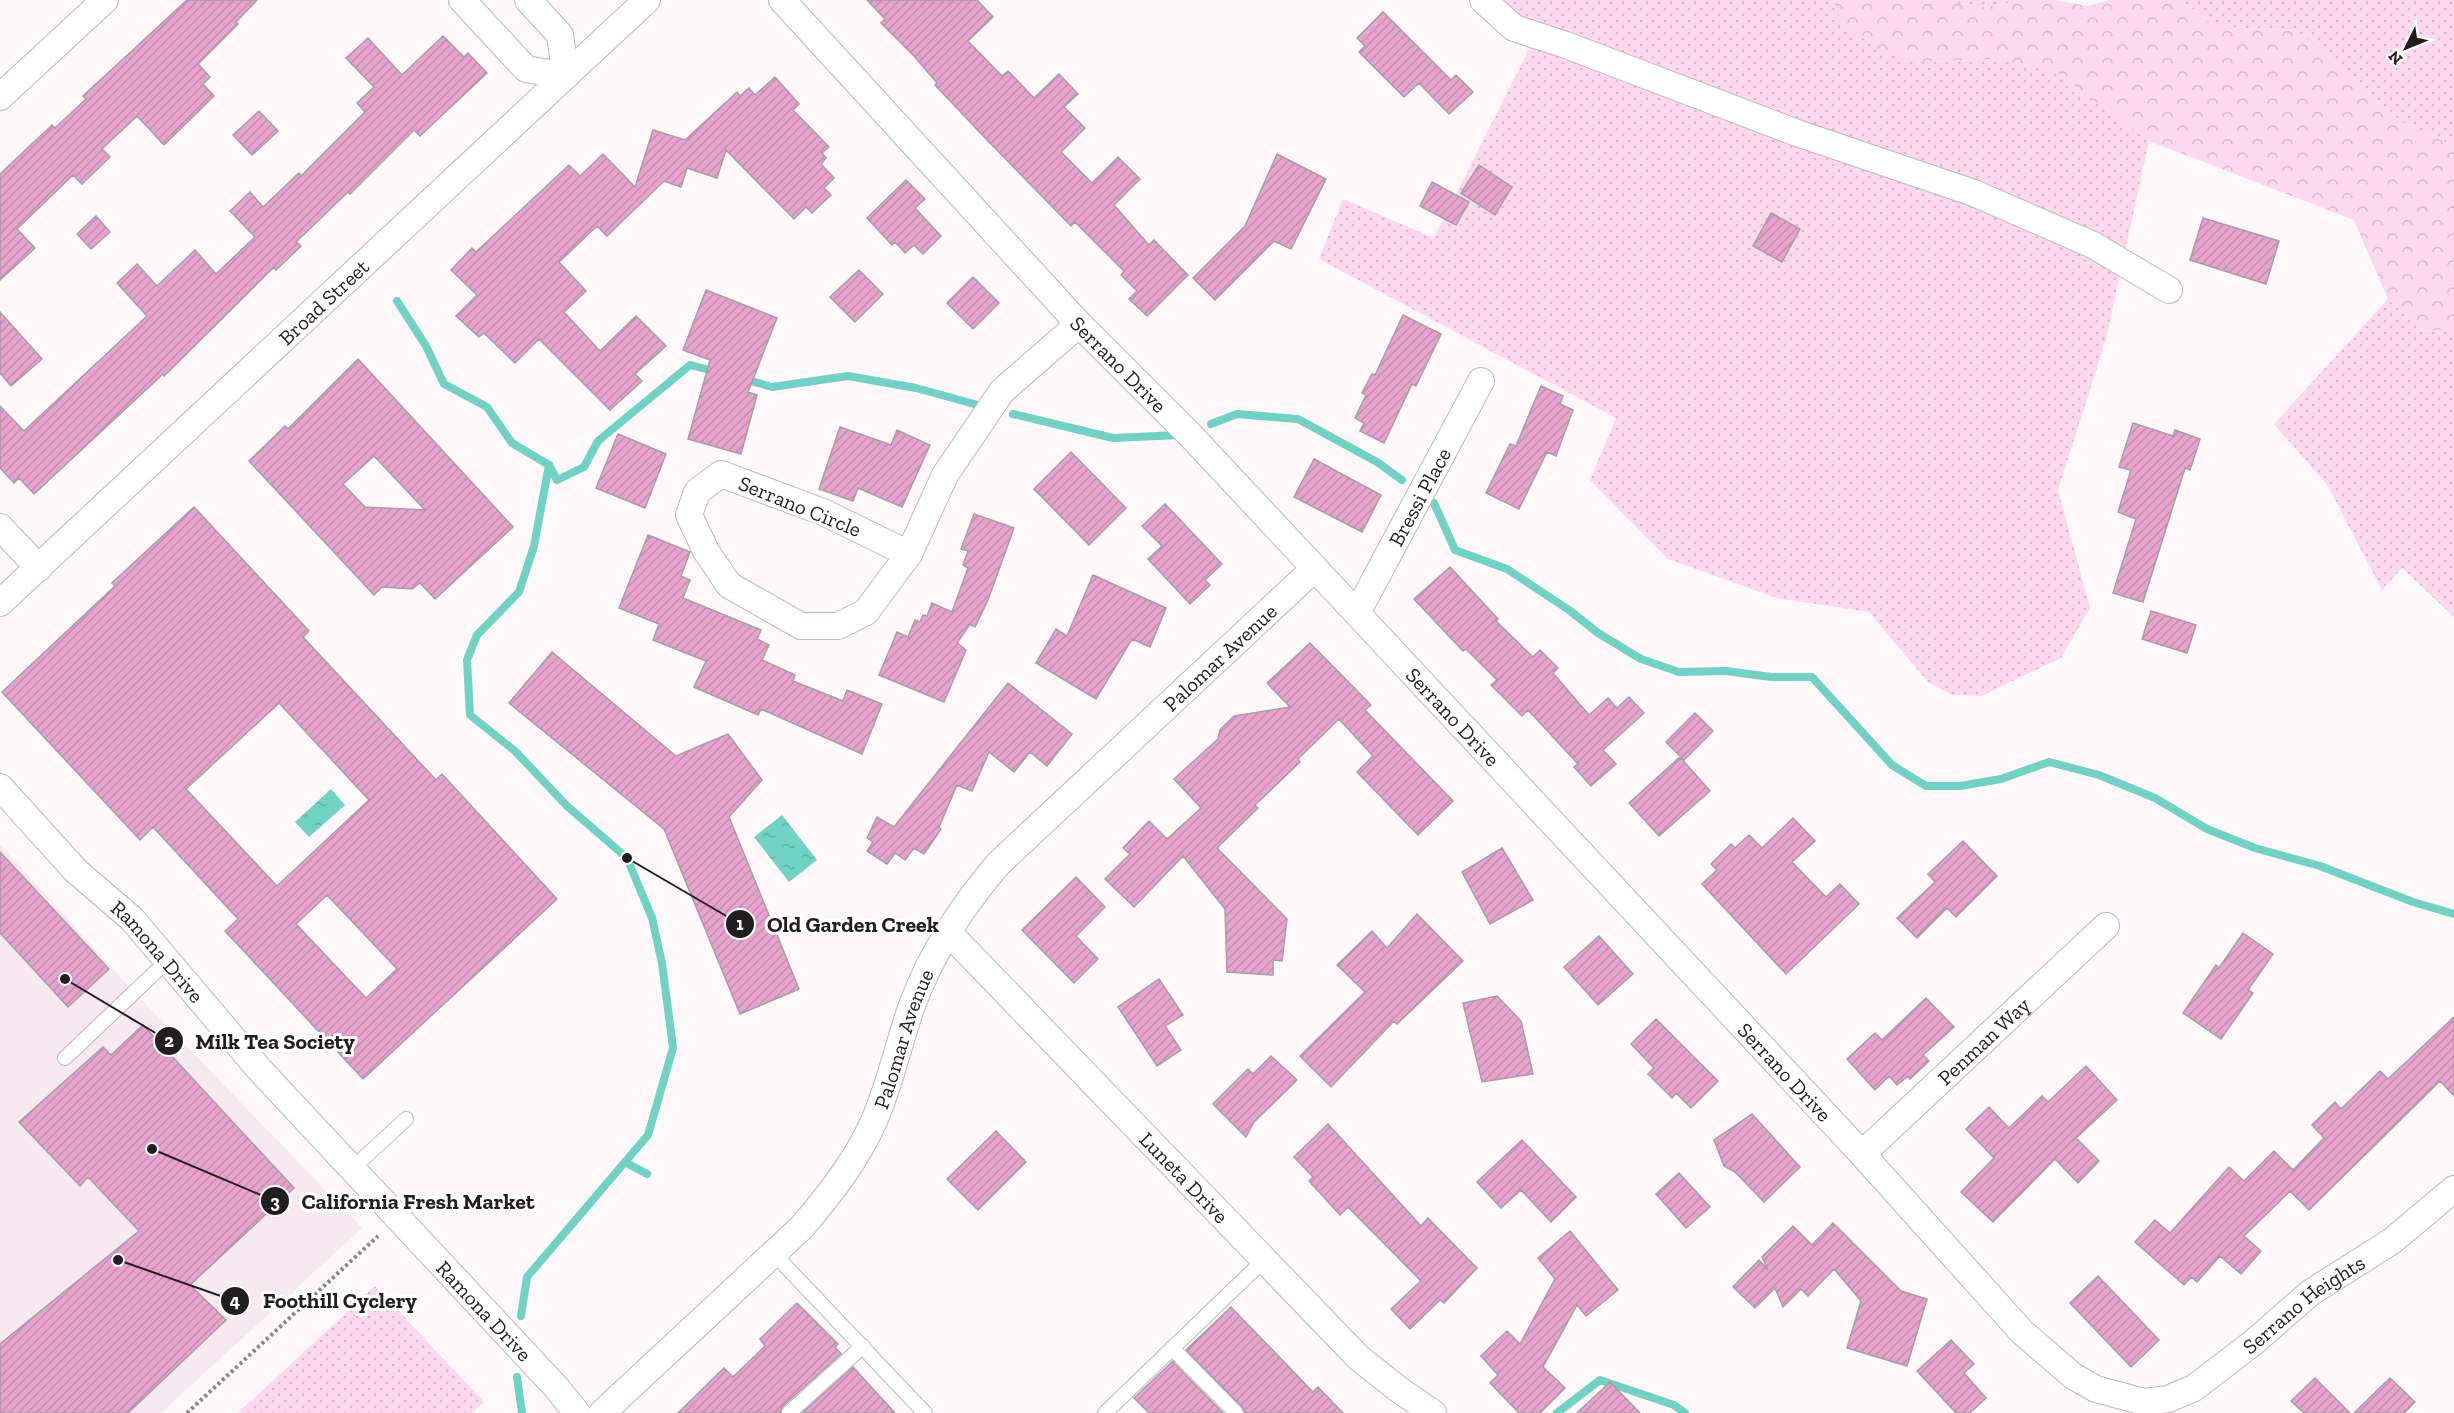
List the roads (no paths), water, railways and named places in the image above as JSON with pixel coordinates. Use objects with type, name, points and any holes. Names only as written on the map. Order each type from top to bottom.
[{"type":"street","points":[[0,98],[105,0]]},
{"type":"street","points":[[462,0],[526,69],[566,76],[560,35],[528,0]]},
{"type":"street","name":"Broad Street","points":[[0,603],[647,0]]},
{"type":"street","name":"Serrano Drive","points":[[782,0],[1079,324],[1194,439],[1862,1154],[2022,1332],[2073,1376],[2096,1389],[2144,1401]]},
{"type":"street","points":[[1483,0],[1514,28],[1566,45],[1797,133],[1974,193],[2093,245],[2169,290]]},
{"type":"street","name":"Serrano Circle","points":[[909,554],[823,512],[721,474],[697,492],[688,515],[706,551],[729,585],[801,626],[838,626],[866,612],[909,554],[945,475],[1002,391],[1079,324]]},
{"type":"street","name":"Bressi Place","points":[[1357,614],[1481,381]]},
{"type":"street","points":[[0,526],[39,568]]},
{"type":"street","name":"Palomar Avenue","points":[[602,1413],[802,1227],[854,1160],[885,1093],[911,1008],[927,969],[947,931],[970,896],[998,864],[1315,568]]},
{"type":"street","name":"Ramona Drive","points":[[0,787],[76,871],[132,919],[260,1069],[556,1387],[576,1413]]},
{"type":"street","name":"Penman Way","points":[[1862,1154],[2106,926]]},
{"type":"street","name":"Luneta Drive","points":[[947,931],[1359,1358],[1433,1413]]},
{"type":"street","name":"Serrano Heights","points":[[2144,1401],[2168,1398],[2194,1388],[2254,1342],[2310,1293],[2392,1241],[2454,1189]]},
{"type":"lane","points":[[65,1058],[167,961]]},
{"type":"lane","points":[[353,1168],[406,1119]]},
{"type":"lane","points":[[774,1254],[925,1413]]},
{"type":"lane","points":[[1105,1413],[1264,1260]]},
{"type":"lane","points":[[789,1413],[863,1346]]},
{"type":"lane","points":[[1172,1348],[1236,1413]]},
{"type":"water","points":[[331,789],[345,805],[309,837],[295,822]]},
{"type":"water","points":[[782,815],[817,860],[789,882],[754,837]]},
{"type":"waterway","points":[[397,301],[426,346],[444,384],[487,407],[512,443],[549,465],[557,480],[584,467],[598,441],[690,365],[717,372]]},
{"type":"waterway","points":[[744,379],[772,387],[848,376],[916,388],[978,405]]},
{"type":"waterway","points":[[1013,414],[1113,438],[1180,435]]},
{"type":"waterway","points":[[1211,424],[1237,414],[1298,419],[1377,462],[1402,480]]},
{"type":"waterway","points":[[521,1316],[527,1277],[648,1135],[673,1048],[662,963],[652,918],[627,858],[567,806],[515,751],[470,715],[467,660],[477,635],[519,592],[534,546],[549,465]]},
{"type":"waterway","points":[[1434,503],[1455,550],[1507,569],[1569,610],[1598,633],[1641,659],[1679,672],[1726,671],[1771,677],[1812,677],[1892,765],[1926,786],[1960,786],[2001,779],[2049,762],[2099,775],[2155,798],[2207,829],[2255,848],[2320,866],[2413,902],[2454,914]]},
{"type":"waterway","points":[[625,1162],[647,1174]]},
{"type":"waterway","points":[[517,1377],[522,1413]]},
{"type":"waterway","points":[[1557,1413],[1600,1380],[1674,1405],[1685,1413]]},
{"type":"place","name":"Old Garden Creek","points":[[627,858]]},
{"type":"place","name":"Milk Tea Society","points":[[65,979]]},
{"type":"place","name":"California Fresh Market","points":[[152,1149]]},
{"type":"place","name":"Foothill Cyclery","points":[[118,1260]]}]
